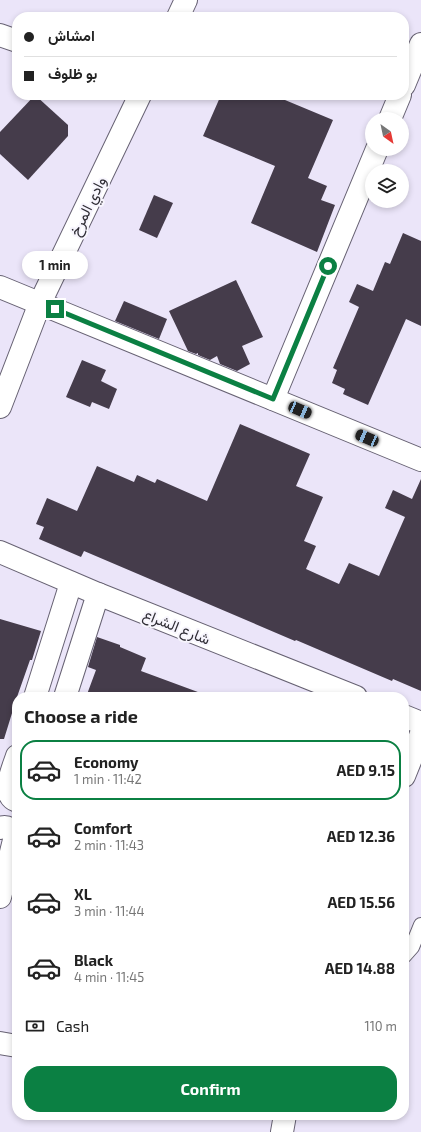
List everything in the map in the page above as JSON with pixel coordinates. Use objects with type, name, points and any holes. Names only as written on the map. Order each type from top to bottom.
[{"type":"street","points":[[180,12],[186,0]]},
{"type":"street","points":[[0,35],[12,40]]},
{"type":"street","points":[[409,73],[421,44]]},
{"type":"street","name":"وادي المرخ","points":[[0,406],[40,303],[138,100]]},
{"type":"street","points":[[393,112],[398,100]]},
{"type":"street","points":[[273,399],[374,156]]},
{"type":"street","points":[[0,287],[421,460]]},
{"type":"street","name":"شارع الشراع","points":[[0,552],[71,583],[343,692]]},
{"type":"street","points":[[36,692],[71,583]]},
{"type":"street","points":[[67,692],[98,594]]},
{"type":"street","points":[[44,667],[72,676]]},
{"type":"street","points":[[409,718],[421,723]]},
{"type":"street","points":[[409,764],[421,734]]},
{"type":"street","points":[[12,774],[8,789],[9,795],[12,798]]},
{"type":"street","points":[[0,828],[8,827],[12,830]]},
{"type":"street","points":[[1,891],[12,848]]},
{"type":"street","points":[[0,1043],[12,1045]]},
{"type":"street","points":[[282,1132],[284,1120]]},
{"type":"lane","points":[[409,950],[412,947],[421,924]]},
{"type":"building","points":[[30,100],[40,100],[68,125],[68,136],[28,180],[0,154],[0,132]]},
{"type":"building","points":[[219,100],[285,100],[333,120],[308,178],[327,186],[321,200],[335,205],[317,252],[251,223],[275,166],[203,136]]},
{"type":"building","points":[[154,195],[173,203],[157,238],[139,230]]},
{"type":"building","points":[[403,233],[421,241],[421,326],[406,319],[368,405],[343,394],[345,389],[332,383],[337,370],[333,368],[359,307],[349,302],[357,284],[373,291],[385,262],[390,264]]},
{"type":"building","points":[[236,280],[263,337],[242,346],[250,364],[237,371],[220,364],[217,356],[210,360],[198,355],[198,353],[196,354],[188,351],[169,311]]},
{"type":"building","points":[[124,301],[167,319],[159,339],[115,321]]},
{"type":"building","points":[[82,360],[106,370],[101,381],[117,389],[109,409],[92,402],[90,407],[66,397]]},
{"type":"building","points":[[240,424],[310,454],[296,486],[323,497],[304,541],[316,546],[306,569],[339,584],[349,563],[379,576],[405,517],[385,508],[393,490],[412,499],[421,479],[421,691],[393,679],[392,681],[296,640],[295,641],[84,551],[81,557],[39,539],[44,527],[36,524],[47,498],[77,511],[97,466],[134,482],[137,475],[155,483],[157,479],[207,501]]},
{"type":"building","points":[[0,619],[41,631],[32,660],[30,660],[19,692],[12,692],[12,713],[4,739],[0,739]]},
{"type":"building","points":[[97,637],[120,645],[120,647],[146,658],[141,671],[198,692],[88,692],[96,670],[88,667]]},
{"type":"route","points":[[55,309],[273,399],[328,266]]}]
